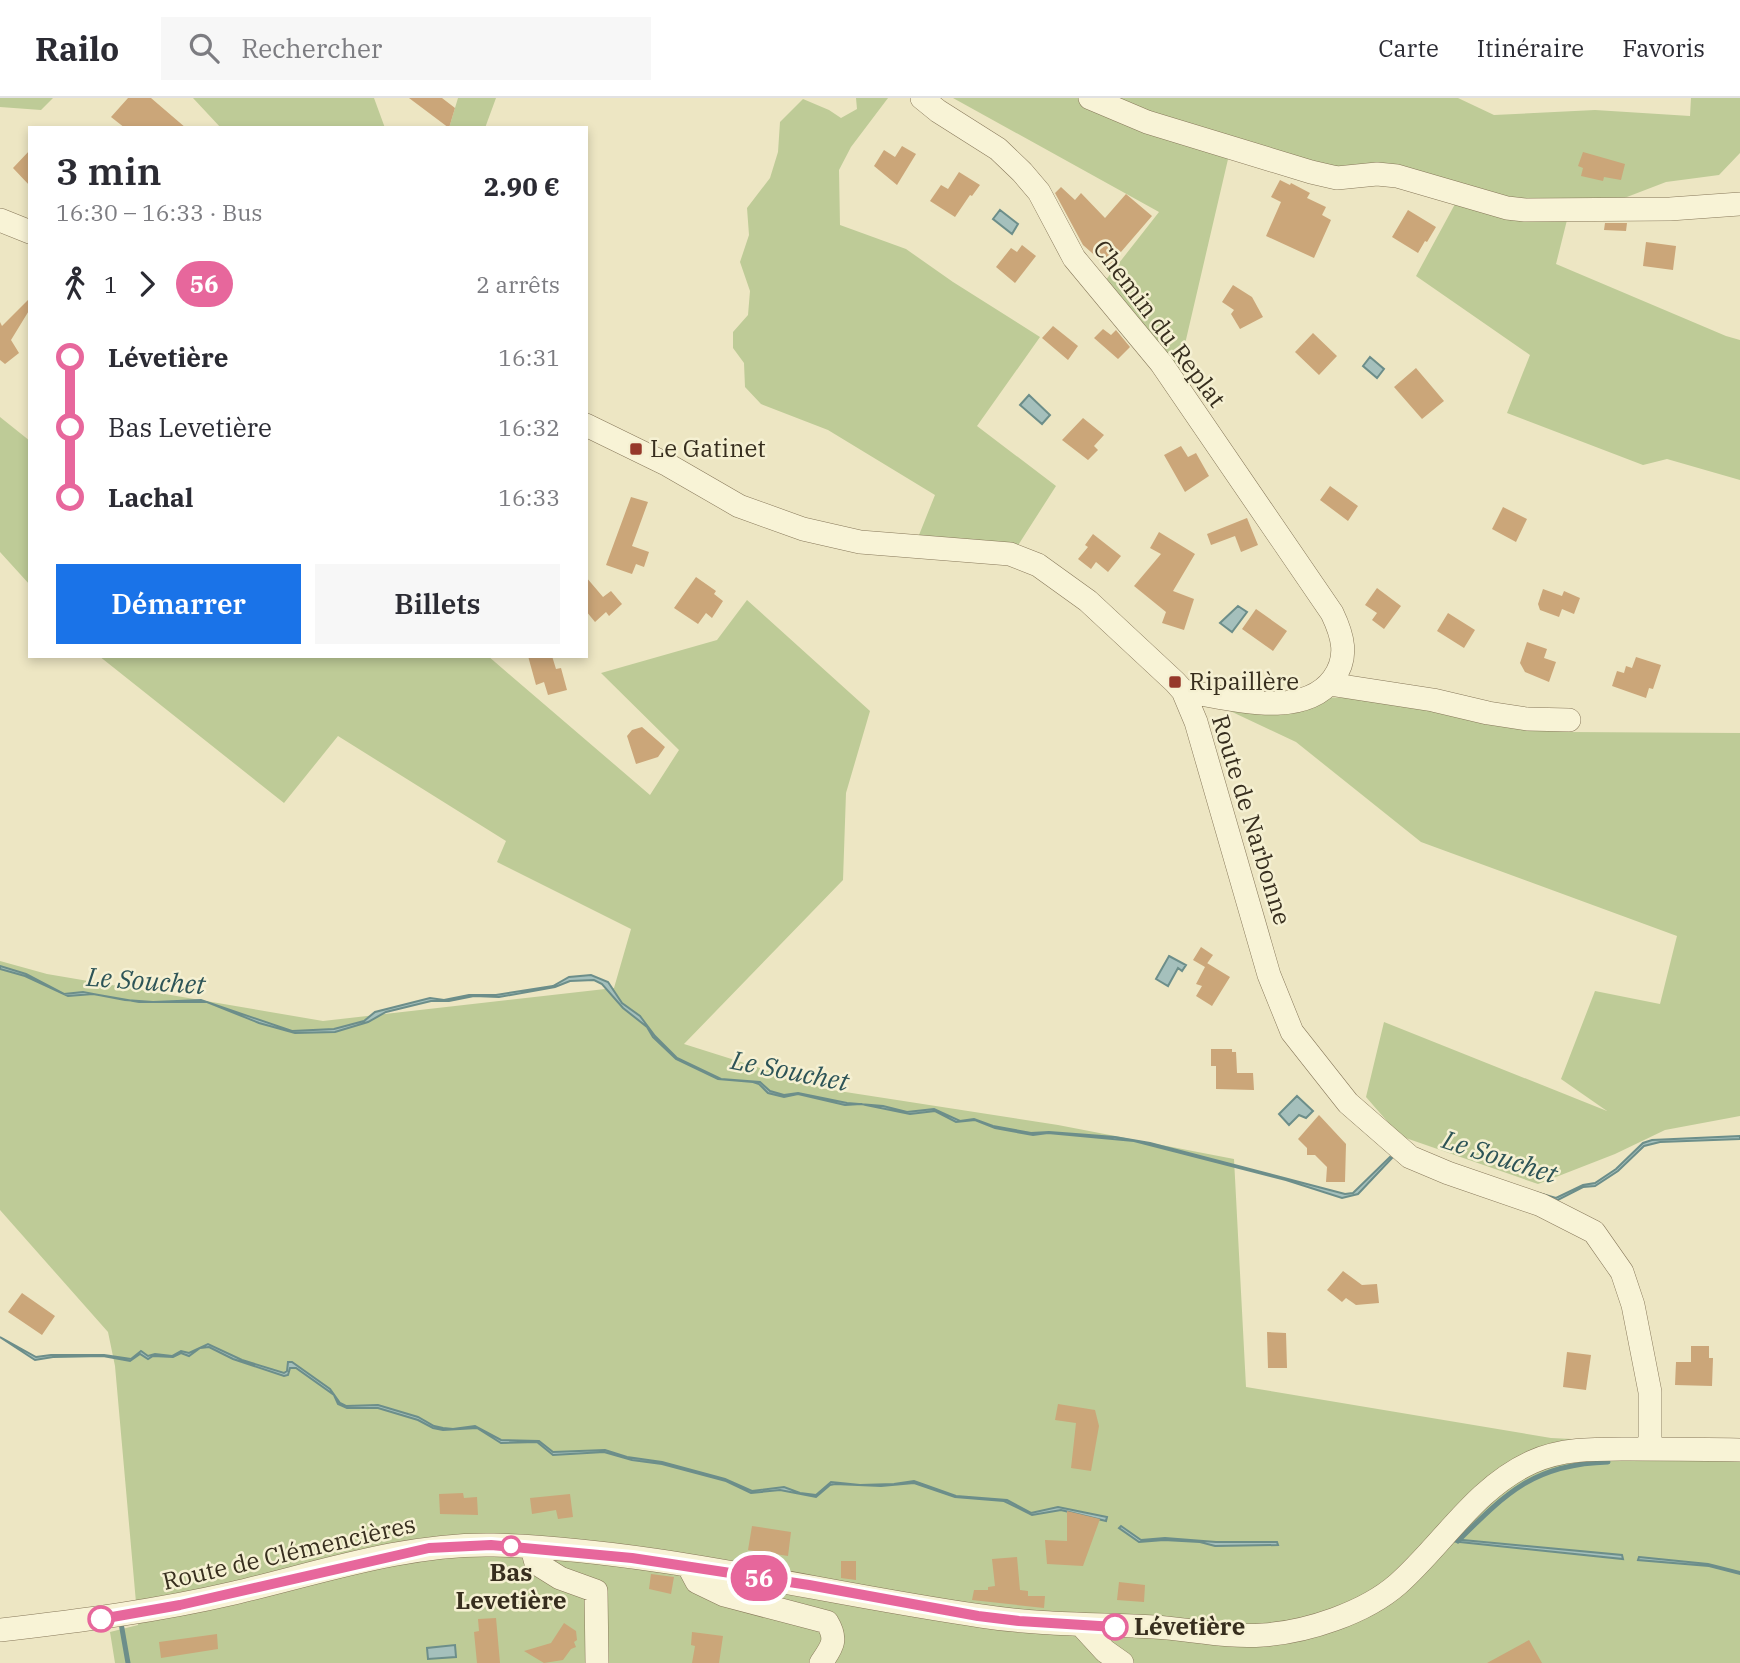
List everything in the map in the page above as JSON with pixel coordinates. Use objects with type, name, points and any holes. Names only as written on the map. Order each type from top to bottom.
[{"type":"street","name":"Chemin du Replat","points":[[922,98],[999,149],[1022,172],[1039,192],[1074,258],[1161,363],[1332,613],[1342,634],[1343,657],[1340,669],[1329,684]]},
{"type":"street","points":[[1090,98],[1147,122],[1311,172],[1337,178],[1377,174],[1397,176],[1507,208],[1560,211],[1740,204]]},
{"type":"street","points":[[0,220],[28,231]]},
{"type":"street","name":"Route de Narbonne","points":[[588,426],[668,465],[739,506],[803,529],[860,542],[1010,554],[1038,565],[1088,601],[1183,691],[1196,722],[1269,975],[1292,1032],[1348,1103],[1410,1157],[1541,1205],[1594,1232],[1622,1272],[1633,1305],[1650,1392],[1650,1449]]},
{"type":"street","points":[[1183,691],[1287,704],[1302,701],[1329,684],[1433,700],[1527,719],[1569,720]]},
{"type":"street","name":"Route de Clémencières","points":[[0,1630],[119,1616],[180,1605],[429,1548],[486,1545],[595,1553],[809,1585],[978,1616],[1082,1626],[1152,1627],[1266,1635],[1322,1622],[1374,1602],[1399,1583],[1490,1487],[1529,1463],[1554,1454],[1585,1449],[1740,1450]]},
{"type":"street","points":[[532,1548],[536,1563],[560,1578],[596,1591],[597,1663]]},
{"type":"street","points":[[689,1567],[697,1581],[724,1595],[827,1622],[833,1633],[832,1647],[821,1663]]},
{"type":"street","points":[[1082,1626],[1113,1657]]},
{"type":"street","points":[[1113,1657],[1115,1627]]},
{"type":"green space","points":[[0,98],[53,98],[41,110],[0,107]]},
{"type":"green space","points":[[193,98],[374,98],[384,126],[219,126]]},
{"type":"green space","points":[[458,98],[496,98],[486,126],[450,126]]},
{"type":"green space","points":[[856,98],[888,98],[851,147],[839,170],[840,225],[906,249],[1040,337],[977,426],[1056,486],[1008,561],[911,555],[935,495],[828,430],[761,404],[745,387],[744,363],[733,348],[733,332],[748,315],[750,291],[740,262],[749,235],[747,208],[770,178],[778,152],[780,122],[803,99],[841,118],[857,109]]},
{"type":"green space","points":[[953,98],[1458,98],[1494,115],[1595,110],[1690,116],[1691,98],[1740,98],[1740,153],[1719,175],[1666,182],[1567,220],[1556,264],[1740,340],[1740,480],[1667,459],[1643,465],[1507,413],[1530,355],[1416,276],[1455,204],[1232,142],[1178,374],[1101,286],[1159,212]]},
{"type":"green space","points":[[0,417],[28,439],[28,583],[0,552]]},
{"type":"green space","points":[[747,600],[870,711],[846,793],[843,880],[684,1044],[826,1089],[1058,1125],[1234,1159],[1246,1387],[1551,1438],[1740,1447],[1740,1663],[115,1663],[110,1632],[138,1625],[115,1366],[108,1332],[0,1210],[0,961],[47,974],[323,1021],[614,988],[631,929],[497,862],[506,841],[338,736],[284,803],[102,658],[490,658],[650,795],[679,750],[601,673],[717,640]]},
{"type":"green space","points":[[1194,694],[1353,698],[1566,732],[1740,733],[1740,1116],[1665,1130],[1615,1154],[1538,1184],[1400,1136],[1366,1097],[1384,1022],[1607,1111],[1561,1079],[1595,991],[1660,1004],[1677,936],[1421,842],[1296,742]]},
{"type":"water","points":[[1000,210],[1018,224],[1012,234],[993,219]]},
{"type":"water","points":[[1370,357],[1384,369],[1377,378],[1363,366]]},
{"type":"water","points":[[1029,395],[1050,415],[1042,424],[1020,405]]},
{"type":"water","points":[[1238,606],[1247,612],[1232,632],[1220,623]]},
{"type":"water","points":[[1169,956],[1186,965],[1182,971],[1178,968],[1168,986],[1156,979]]},
{"type":"water","points":[[0,966],[26,974],[64,994],[83,992],[99,995],[68,996],[25,976],[0,969]]},
{"type":"water","points":[[591,975],[608,982],[622,1003],[640,1016],[677,1058],[721,1079],[760,1082],[770,1091],[784,1095],[798,1093],[860,1104],[845,1105],[798,1094],[784,1097],[768,1093],[753,1082],[718,1079],[676,1059],[653,1037],[647,1027],[623,1008],[602,984],[594,980],[570,981],[555,987],[499,997],[474,996],[449,1001],[431,1001],[386,1012],[368,1022],[335,1032],[295,1033],[259,1023],[208,1002],[292,1031],[334,1029],[364,1021],[375,1012],[430,998],[444,1000],[469,995],[496,995],[553,986],[569,977]]},
{"type":"water","points":[[201,1000],[207,1002],[153,1002]]},
{"type":"water","points":[[1297,1096],[1313,1111],[1306,1118],[1299,1115],[1289,1125],[1279,1114]]},
{"type":"water","points":[[862,1104],[907,1112],[934,1109],[960,1121],[974,1119],[993,1126],[1031,1133],[1049,1132],[1115,1137],[1150,1143],[1345,1194],[1353,1193],[1392,1158],[1358,1194],[1342,1198],[1286,1180],[1134,1141],[1048,1133],[1033,1135],[995,1128],[975,1120],[956,1122],[935,1111],[910,1114]]},
{"type":"water","points":[[1740,1136],[1740,1139],[1660,1142],[1644,1146],[1618,1171],[1595,1186],[1583,1187],[1556,1201],[1535,1192],[1556,1198],[1583,1185],[1595,1183],[1616,1169],[1643,1143],[1652,1140]]},
{"type":"water","points":[[0,1337],[36,1357],[104,1355],[131,1359],[141,1351],[148,1356],[155,1354],[172,1356],[181,1351],[189,1353],[208,1344],[242,1360],[284,1373],[287,1371],[288,1362],[292,1362],[330,1389],[340,1403],[346,1406],[378,1405],[443,1428],[475,1426],[501,1440],[539,1441],[553,1452],[605,1450],[725,1479],[752,1491],[784,1487],[816,1495],[831,1482],[860,1485],[914,1481],[956,1496],[1007,1500],[1031,1513],[1058,1507],[1107,1517],[1106,1521],[1061,1510],[1032,1515],[1004,1501],[955,1497],[914,1483],[881,1486],[835,1484],[816,1497],[780,1490],[751,1493],[726,1481],[662,1464],[632,1460],[604,1452],[553,1455],[537,1442],[501,1443],[477,1428],[443,1430],[378,1408],[347,1408],[338,1404],[334,1395],[296,1368],[290,1368],[288,1375],[284,1376],[233,1359],[209,1347],[200,1348],[189,1356],[181,1353],[173,1357],[153,1356],[148,1359],[140,1354],[130,1361],[103,1356],[35,1360]]},
{"type":"water","points":[[1121,1526],[1141,1540],[1165,1538],[1216,1542],[1277,1542],[1278,1545],[1215,1546],[1200,1542],[1164,1540],[1139,1542],[1119,1528]]},
{"type":"water","points":[[1452,1539],[1622,1555],[1623,1559],[1450,1541]]},
{"type":"water","points":[[1639,1557],[1708,1564],[1740,1574],[1709,1566],[1638,1560]]},
{"type":"water","points":[[455,1645],[456,1657],[428,1659],[427,1648]]},
{"type":"building","points":[[128,98],[151,98],[184,126],[122,126],[111,117]]},
{"type":"building","points":[[409,98],[442,98],[455,108],[450,126]]},
{"type":"building","points":[[902,146],[916,154],[897,185],[874,166],[884,150],[895,157]]},
{"type":"building","points":[[28,152],[28,184],[13,168]]},
{"type":"building","points":[[1583,152],[1625,164],[1621,180],[1604,177],[1603,181],[1581,176],[1583,168],[1578,166]]},
{"type":"building","points":[[959,172],[980,185],[955,217],[930,201],[941,185],[948,189]]},
{"type":"building","points":[[1280,180],[1310,193],[1307,198],[1326,207],[1322,215],[1331,220],[1314,258],[1266,236],[1281,202],[1271,197]]},
{"type":"building","points":[[1061,187],[1075,200],[1081,193],[1105,218],[1126,194],[1152,216],[1108,267],[1083,245],[1055,193]]},
{"type":"building","points":[[1408,210],[1436,227],[1418,253],[1392,237]]},
{"type":"building","points":[[1605,223],[1627,223],[1626,231],[1604,230]]},
{"type":"building","points":[[1646,242],[1676,246],[1673,270],[1643,266]]},
{"type":"building","points":[[1022,245],[1036,256],[1015,283],[996,267],[1011,248],[1017,252]]},
{"type":"building","points":[[1233,285],[1252,297],[1263,317],[1240,329],[1231,314],[1234,310],[1222,302]]},
{"type":"building","points":[[28,300],[28,312],[11,340],[19,353],[5,364],[0,360],[0,322],[2,326]]},
{"type":"building","points":[[1053,326],[1078,346],[1068,360],[1042,338]]},
{"type":"building","points":[[1103,329],[1111,335],[1116,330],[1130,347],[1118,359],[1094,338]]},
{"type":"building","points":[[1313,333],[1337,356],[1319,375],[1295,352]]},
{"type":"building","points":[[1416,368],[1444,401],[1422,419],[1394,387]]},
{"type":"building","points":[[1083,418],[1104,435],[1094,446],[1098,450],[1088,460],[1062,440]]},
{"type":"building","points":[[1181,446],[1188,457],[1196,453],[1209,476],[1185,492],[1164,455]]},
{"type":"building","points":[[1330,486],[1358,506],[1348,521],[1320,500]]},
{"type":"building","points":[[631,497],[648,502],[632,546],[649,552],[644,567],[636,564],[632,574],[606,565]]},
{"type":"building","points":[[1503,507],[1527,519],[1516,542],[1492,529]]},
{"type":"building","points":[[1247,518],[1258,545],[1241,552],[1235,536],[1211,545],[1207,534]]},
{"type":"building","points":[[1159,532],[1195,554],[1173,591],[1194,599],[1184,630],[1162,623],[1166,612],[1134,586],[1161,554],[1150,548]]},
{"type":"building","points":[[1093,534],[1121,556],[1108,572],[1096,562],[1091,569],[1078,559],[1088,547],[1085,545]]},
{"type":"building","points":[[696,577],[716,591],[714,594],[723,601],[712,618],[706,613],[698,624],[674,608]]},
{"type":"building","points":[[588,579],[603,597],[611,591],[622,604],[609,616],[606,612],[595,622],[588,613]]},
{"type":"building","points":[[1377,588],[1401,606],[1384,629],[1372,620],[1377,613],[1365,605]]},
{"type":"building","points":[[1543,589],[1562,596],[1564,591],[1580,598],[1574,614],[1562,609],[1559,617],[1540,610],[1538,604]]},
{"type":"building","points":[[1256,609],[1287,631],[1273,651],[1242,629]]},
{"type":"building","points":[[1448,613],[1475,630],[1464,648],[1437,631]]},
{"type":"building","points":[[1527,642],[1547,649],[1544,658],[1556,662],[1549,682],[1525,672],[1520,663]]},
{"type":"building","points":[[1636,657],[1661,665],[1653,689],[1649,688],[1646,698],[1612,686],[1617,671],[1624,673],[1626,666],[1632,668]]},
{"type":"building","points":[[529,658],[553,658],[556,669],[561,668],[567,690],[548,695],[544,682],[536,685]]},
{"type":"building","points":[[642,727],[665,747],[658,757],[636,764],[627,736],[632,730]]},
{"type":"building","points":[[1201,947],[1213,955],[1207,963],[1230,977],[1212,1006],[1196,996],[1202,986],[1196,984],[1205,967],[1193,960]]},
{"type":"building","points":[[1211,1049],[1232,1049],[1232,1052],[1236,1052],[1237,1073],[1253,1073],[1254,1090],[1216,1089],[1216,1066],[1211,1066]]},
{"type":"building","points":[[1319,1115],[1346,1144],[1345,1182],[1326,1182],[1327,1167],[1315,1155],[1307,1155],[1307,1148],[1298,1139]]},
{"type":"building","points":[[1343,1271],[1362,1285],[1377,1284],[1379,1303],[1356,1305],[1346,1298],[1342,1302],[1327,1290]]},
{"type":"building","points":[[22,1293],[55,1316],[42,1335],[8,1312]]},
{"type":"building","points":[[1267,1332],[1286,1333],[1287,1368],[1268,1368]]},
{"type":"building","points":[[1691,1346],[1709,1346],[1709,1358],[1713,1358],[1712,1386],[1675,1385],[1676,1362],[1691,1362]]},
{"type":"building","points":[[1567,1352],[1591,1355],[1586,1390],[1563,1387]]},
{"type":"building","points":[[1058,1404],[1095,1410],[1099,1426],[1091,1471],[1071,1468],[1076,1423],[1055,1420]]},
{"type":"building","points":[[463,1493],[464,1498],[477,1497],[478,1515],[440,1514],[439,1494]]},
{"type":"building","points":[[570,1494],[573,1517],[558,1519],[556,1510],[532,1514],[530,1498]]},
{"type":"building","points":[[1067,1511],[1100,1519],[1083,1566],[1047,1564],[1045,1540],[1067,1541]]},
{"type":"building","points":[[752,1526],[791,1532],[788,1556],[748,1550]]},
{"type":"building","points":[[1017,1557],[1020,1590],[1028,1591],[1028,1596],[1045,1596],[1044,1608],[972,1600],[974,1590],[988,1590],[988,1587],[995,1586],[992,1559]]},
{"type":"building","points":[[841,1561],[856,1561],[856,1580],[841,1578]]},
{"type":"building","points":[[651,1574],[674,1577],[671,1594],[649,1589]]},
{"type":"building","points":[[1119,1582],[1145,1585],[1144,1602],[1117,1600]]},
{"type":"building","points":[[496,1618],[500,1663],[477,1663],[474,1632],[479,1631],[478,1619]]},
{"type":"building","points":[[564,1623],[576,1631],[577,1640],[574,1642],[576,1647],[571,1649],[563,1660],[544,1663],[524,1651],[551,1643]]},
{"type":"building","points":[[692,1632],[723,1636],[719,1663],[692,1663],[695,1646],[691,1645]]},
{"type":"building","points":[[217,1634],[218,1649],[161,1658],[159,1642]]},
{"type":"building","points":[[1529,1640],[1542,1663],[1487,1663]]},
{"type":"waterway","points":[[1458,1541],[1508,1495],[1541,1475],[1561,1468],[1608,1462]]},
{"type":"waterway","points":[[121,1623],[128,1663]]},
{"type":"bus line","name":"56","points":[[101,1619],[180,1605],[429,1548],[491,1545],[632,1558],[809,1585],[978,1616],[1115,1627]]},
{"type":"place","name":"Le Gatinet","points":[[636,449]]},
{"type":"place","name":"Ripaillère","points":[[1175,682]]},
{"type":"place","name":"Bas Levetière","points":[[511,1546]]},
{"type":"place","name":"Lévetière","points":[[1115,1627]]},
{"type":"water label","name":"Le Souchet","points":[[146,981]]},
{"type":"water label","name":"Le Souchet","points":[[790,1071]]},
{"type":"water label","name":"Le Souchet","points":[[1500,1157]]}]
